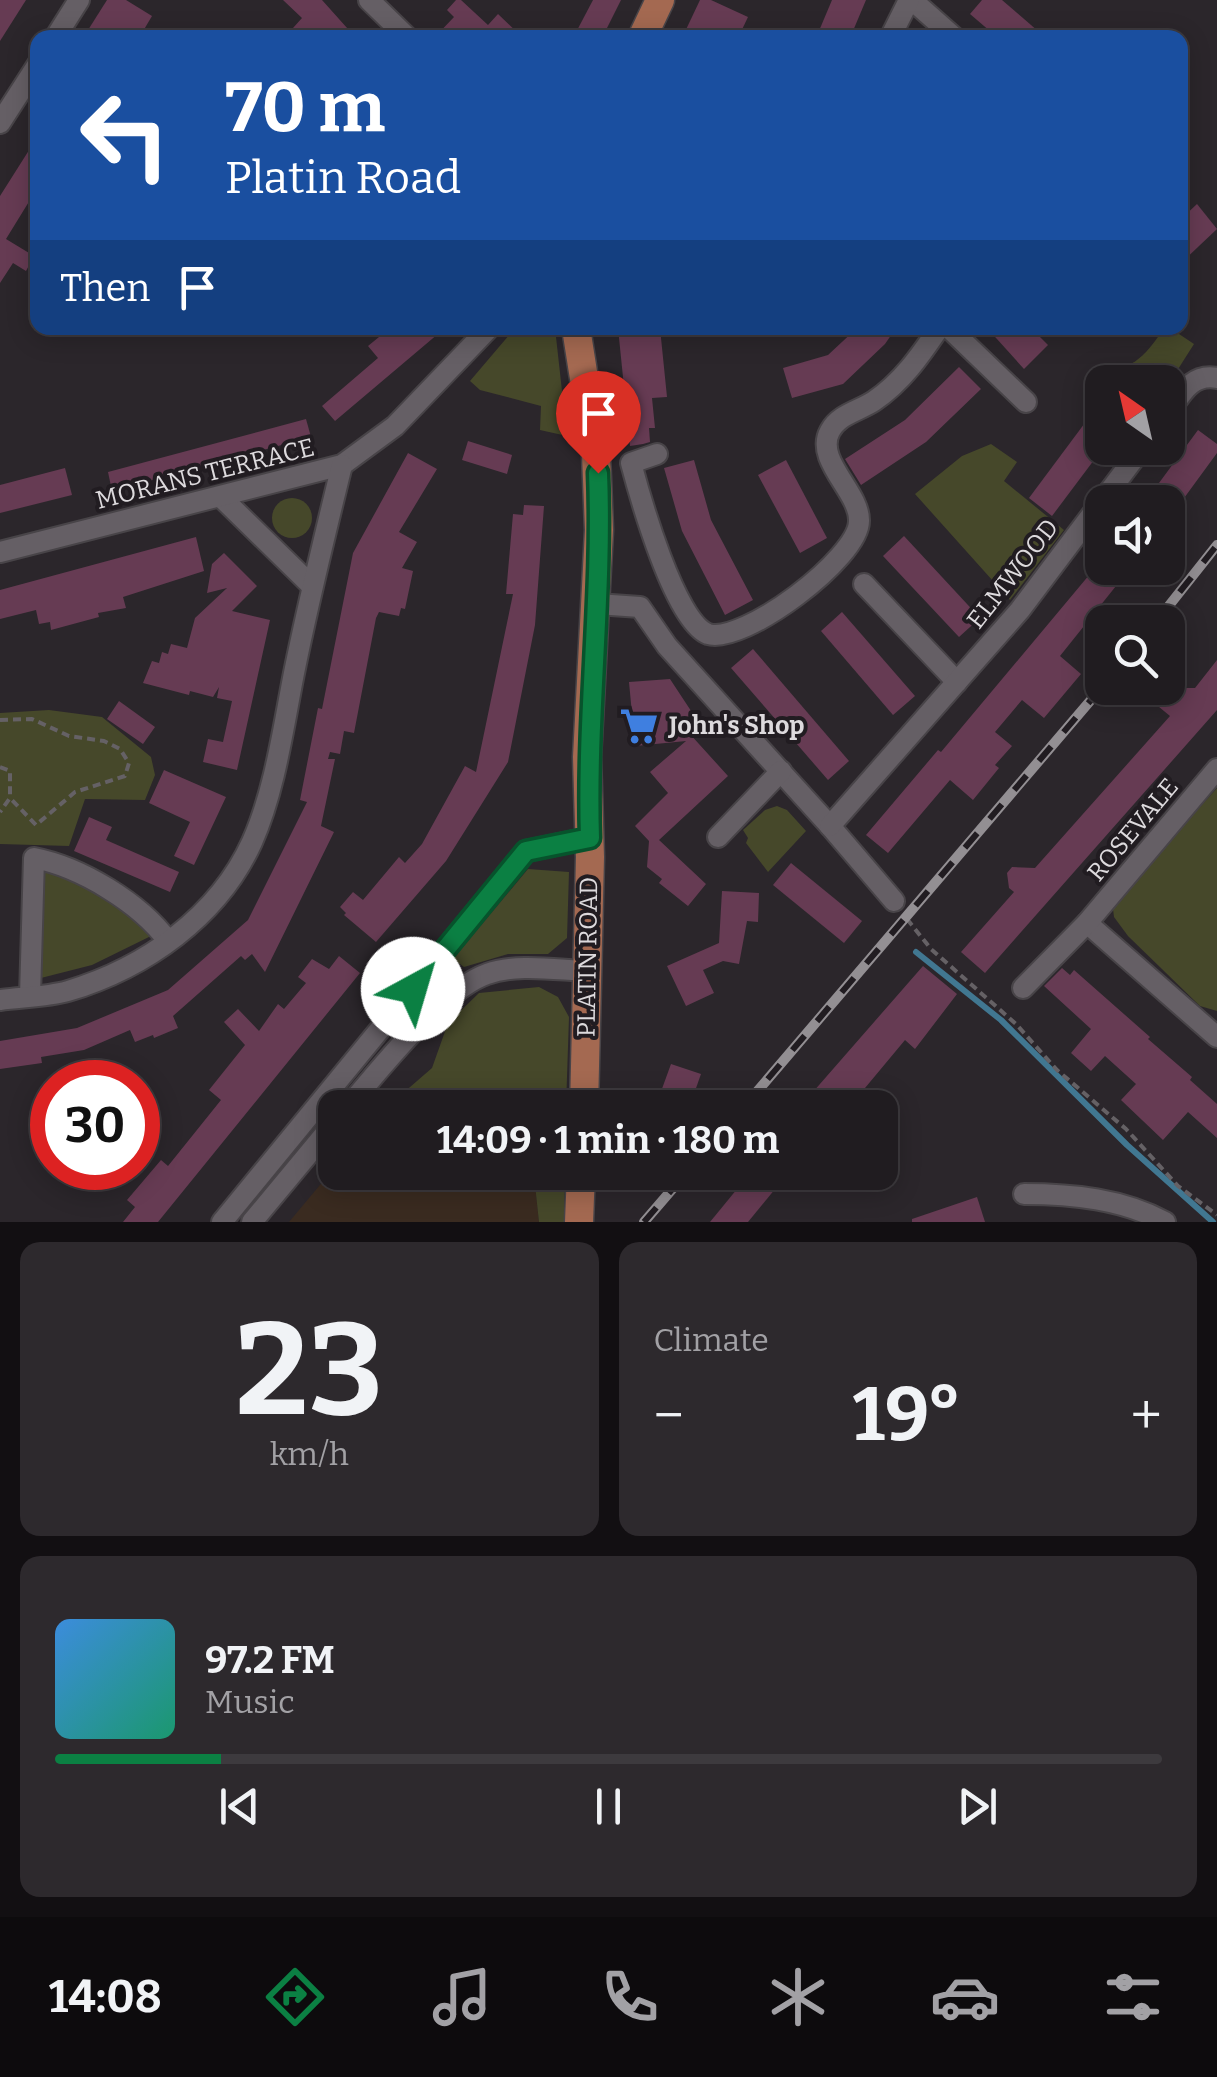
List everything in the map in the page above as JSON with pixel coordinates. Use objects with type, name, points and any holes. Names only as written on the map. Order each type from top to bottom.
[{"type":"main road","points":[[645,30],[656,2]]},
{"type":"main road","name":"PLATIN ROAD","points":[[577,335],[598,473],[597,604],[588,758],[585,1090]]},
{"type":"main road","points":[[578,1222],[580,1190]]},
{"type":"street","points":[[60,30],[79,0]]},
{"type":"street","points":[[368,0],[400,30]]},
{"type":"street","points":[[894,30],[910,0],[946,30]]},
{"type":"street","points":[[0,123],[30,76]]},
{"type":"street","name":"MORANS TERRACE","points":[[0,552],[342,465],[395,426],[483,335]]},
{"type":"street","points":[[657,454],[631,463],[649,532],[694,625],[710,634],[728,635],[790,601],[855,540],[859,514],[826,449],[828,433],[838,420],[874,401],[911,370],[934,335]]},
{"type":"street","points":[[956,335],[1026,402]]},
{"type":"street","points":[[1185,390],[1208,376],[1217,378]]},
{"type":"street","points":[[0,1000],[66,991],[111,974],[186,931],[224,888],[252,842],[272,780],[312,586],[342,465]]},
{"type":"street","name":"ELMWOOD","points":[[830,826],[1020,610],[1129,465]]},
{"type":"street","points":[[221,497],[312,586]]},
{"type":"street","points":[[864,584],[957,682]]},
{"type":"street","points":[[597,604],[640,607],[667,646],[894,902]]},
{"type":"street","name":"ROSEVALE","points":[[1023,988],[1087,923],[1217,769]]},
{"type":"street","points":[[718,837],[780,772]]},
{"type":"street","points":[[222,1222],[526,851],[590,838]]},
{"type":"street","points":[[30,996],[34,858],[63,864],[86,876],[153,920],[168,942]]},
{"type":"street","points":[[1087,923],[1217,1037]]},
{"type":"street","points":[[362,1090],[445,1001],[470,981],[490,972],[512,970],[588,971]]},
{"type":"street","points":[[346,1071],[365,1086]]},
{"type":"street","points":[[252,1222],[318,1142]]},
{"type":"street","points":[[1024,1194],[1091,1198],[1165,1222]]},
{"type":"path","points":[[0,720],[32,719],[70,736],[104,740],[128,759],[125,776],[75,792],[36,824],[10,798]]},
{"type":"path","points":[[0,767],[10,771],[10,798],[0,812]]},
{"type":"path","points":[[894,902],[931,949],[1126,1129],[1178,1186],[1217,1215]]},
{"type":"shaded area","points":[[318,1187],[536,1190],[539,1222],[289,1222]]},
{"type":"green space","points":[[509,335],[556,335],[567,436],[540,430],[541,406],[480,390],[470,381]]},
{"type":"green space","points":[[1159,335],[1180,335],[1194,344],[1181,365],[1129,365]]},
{"type":"green space","points":[[991,444],[1017,462],[1004,481],[1064,530],[1010,600],[915,494],[962,456]]},
{"type":"green space","points":[[292,498],[306,504],[312,518],[306,532],[292,538],[278,532],[272,518],[278,504]]},
{"type":"green space","points":[[49,710],[102,717],[151,757],[155,775],[145,800],[85,799],[69,846],[0,844],[0,713]]},
{"type":"green space","points":[[1217,788],[1217,1011],[1200,1006],[1128,936],[1114,917],[1113,909],[1121,895]]},
{"type":"green space","points":[[777,806],[787,810],[806,831],[768,872],[746,843],[748,838],[743,830],[765,810]]},
{"type":"green space","points":[[47,867],[68,872],[148,924],[151,936],[92,965],[37,979],[38,878]]},
{"type":"green space","points":[[528,869],[569,872],[567,938],[548,954],[508,954],[464,967],[453,959]]},
{"type":"green space","points":[[539,987],[558,997],[569,1017],[567,1090],[407,1090],[432,1068],[448,1023],[479,993]]},
{"type":"green space","points":[[536,1190],[565,1190],[564,1222],[539,1222]]},
{"type":"building","points":[[0,0],[26,0],[0,41]]},
{"type":"building","points":[[107,0],[126,0],[152,16],[144,30],[88,30]]},
{"type":"building","points":[[283,0],[322,0],[349,30],[291,30],[302,18]]},
{"type":"building","points":[[461,0],[488,25],[498,14],[515,30],[442,30],[454,17],[447,10]]},
{"type":"building","points":[[593,0],[621,0],[606,30],[577,30]]},
{"type":"building","points":[[700,0],[711,0],[748,17],[742,30],[686,30]]},
{"type":"building","points":[[832,0],[866,0],[853,30],[819,30]]},
{"type":"building","points":[[982,0],[1002,0],[1037,30],[989,30],[970,14]]},
{"type":"building","points":[[30,149],[30,200],[6,239],[30,254],[30,264],[26,271],[13,263],[0,283],[0,196]]},
{"type":"building","points":[[1197,204],[1217,229],[1188,256],[1188,212]]},
{"type":"building","points":[[381,335],[437,335],[335,421],[322,406],[378,358],[368,346]]},
{"type":"building","points":[[619,335],[661,335],[667,397],[652,398],[655,428],[649,428],[650,442],[630,446]]},
{"type":"building","points":[[849,335],[891,335],[843,384],[792,398],[783,368],[828,355]]},
{"type":"building","points":[[993,335],[1038,335],[1048,345],[1024,369]]},
{"type":"building","points":[[959,367],[981,389],[926,442],[861,485],[845,459],[905,420]]},
{"type":"building","points":[[306,419],[311,437],[112,491],[108,472]]},
{"type":"building","points":[[1085,423],[1085,465],[1090,465],[1052,516],[1029,498]]},
{"type":"building","points":[[1198,430],[1217,444],[1217,453],[1185,497],[1185,485],[1158,485],[1172,465],[1185,465],[1185,448]]},
{"type":"building","points":[[468,441],[512,455],[507,474],[462,460]]},
{"type":"building","points":[[408,453],[437,469],[399,532],[417,542],[402,568],[413,571],[405,609],[401,608],[399,616],[379,612],[354,733],[344,731],[340,754],[330,752],[328,759],[335,759],[321,826],[334,832],[265,972],[252,954],[245,960],[241,956],[173,1016],[178,1028],[154,1038],[153,1035],[135,1042],[130,1030],[84,1050],[0,1069],[0,1041],[77,1028],[168,990],[248,920],[307,802],[300,800],[353,553]]},
{"type":"building","points":[[694,460],[711,520],[753,600],[725,615],[682,531],[664,468]]},
{"type":"building","points":[[786,460],[827,538],[800,553],[758,475]]},
{"type":"building","points":[[65,468],[72,495],[0,513],[0,485]]},
{"type":"building","points":[[524,505],[544,506],[535,625],[508,762],[446,861],[376,942],[340,907],[353,892],[363,900],[399,857],[405,863],[422,844],[465,766],[476,772],[513,594],[506,594],[513,514],[523,515]]},
{"type":"building","points":[[904,536],[980,618],[959,637],[883,556]]},
{"type":"building","points":[[196,537],[204,571],[123,597],[126,608],[98,613],[99,617],[51,630],[50,622],[39,624],[36,610],[0,619],[0,590]]},
{"type":"building","points":[[224,553],[257,586],[232,611],[270,620],[237,770],[203,762],[208,739],[223,742],[232,701],[217,698],[219,687],[213,697],[143,683],[152,661],[159,663],[162,652],[168,654],[171,644],[187,648],[195,618],[227,588],[207,593],[212,564]]},
{"type":"building","points":[[1085,580],[1085,585],[1117,585],[1101,605],[1085,605],[1085,625],[1060,656],[1081,674],[1044,718],[1022,700],[995,732],[1012,746],[973,800],[950,780],[888,853],[866,835],[938,750],[941,752]]},
{"type":"building","points":[[842,612],[915,696],[893,715],[821,631]]},
{"type":"building","points":[[753,649],[849,761],[828,780],[731,668]]},
{"type":"building","points":[[1217,660],[1217,710],[985,973],[961,952],[1014,892],[1009,888],[1007,873],[1012,867],[1035,868],[1170,716],[1157,705],[1185,705],[1185,688],[1195,688]]},
{"type":"building","points":[[670,679],[699,723],[689,733],[728,776],[659,840],[706,884],[688,906],[659,883],[662,879],[647,867],[649,841],[635,826],[668,793],[650,772],[686,741],[635,746],[629,682]]},
{"type":"building","points":[[119,701],[155,727],[143,744],[107,719]]},
{"type":"building","points":[[164,770],[226,797],[194,865],[174,856],[190,822],[149,803]]},
{"type":"building","points":[[89,817],[112,827],[106,840],[179,872],[170,892],[74,851]]},
{"type":"building","points":[[791,863],[862,921],[844,943],[773,885]]},
{"type":"building","points":[[722,891],[759,893],[758,922],[747,921],[739,964],[723,961],[703,970],[714,993],[686,1006],[667,966],[719,943]]},
{"type":"building","points":[[339,956],[360,973],[158,1222],[123,1222],[135,1207],[127,1200],[136,1190],[160,1190],[160,1161],[168,1166],[221,1100],[209,1090],[245,1045],[224,1022],[238,1009],[259,1031],[278,1004],[284,1009],[306,983],[298,977],[312,959],[329,969]]},
{"type":"building","points":[[923,966],[957,994],[915,1049],[905,1040],[865,1088],[867,1090],[815,1090]]},
{"type":"building","points":[[1062,968],[1070,975],[1074,970],[1150,1037],[1217,1104],[1217,1138],[1188,1112],[1163,1140],[1121,1100],[1136,1084],[1105,1056],[1091,1071],[1071,1053],[1091,1029],[1044,986]]},
{"type":"building","points":[[671,1064],[701,1074],[695,1090],[662,1090]]},
{"type":"building","points":[[736,1190],[774,1190],[748,1222],[710,1222]]},
{"type":"building","points":[[977,1197],[985,1222],[912,1222],[912,1219]]},
{"type":"waterway","points":[[916,952],[1001,1020],[1127,1145],[1213,1222]]},
{"type":"railway","points":[[1169,605],[1217,545]]},
{"type":"railway","points":[[758,1090],[1087,705]]},
{"type":"railway","points":[[644,1222],[672,1190]]},
{"type":"place","name":"John's Shop","points":[[639,726]]},
{"type":"route","points":[[413,989],[526,851],[590,838],[588,758],[597,604],[598,473]]}]
